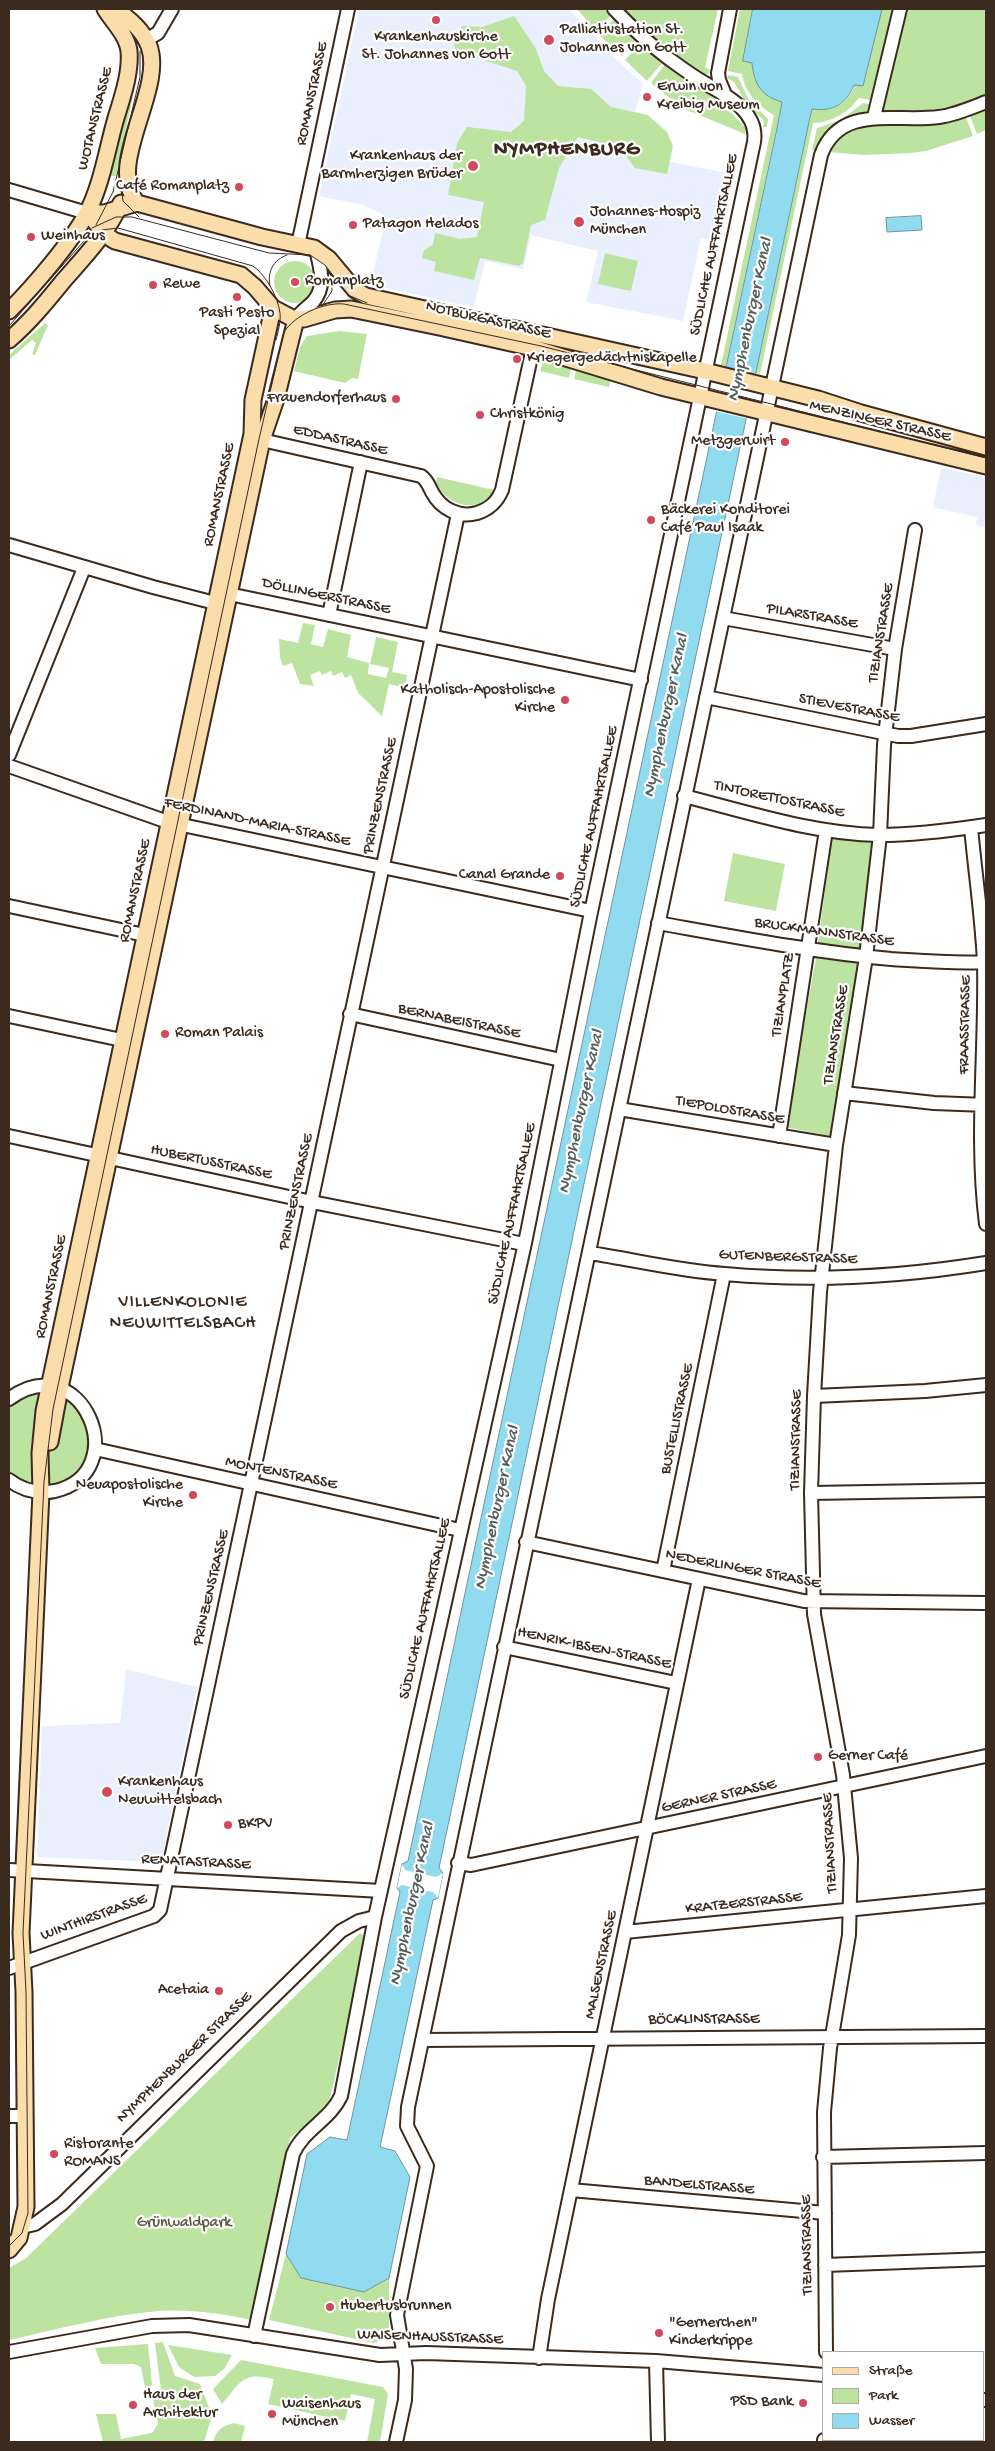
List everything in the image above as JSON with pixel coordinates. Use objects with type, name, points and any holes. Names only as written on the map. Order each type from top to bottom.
[{"type":"main road","name":"WOTANSTRASSE","points":[[9,311],[43,273],[86,213],[96,191],[129,60],[129,50],[125,39],[105,9]]},
{"type":"main road","points":[[116,9],[131,20],[146,40],[150,48],[152,66],[129,164],[129,190],[137,203]]},
{"type":"main road","points":[[9,340],[42,307],[91,252],[119,208],[128,182]]},
{"type":"main road","points":[[86,213],[104,213],[137,203],[250,234],[316,249]]},
{"type":"main road","points":[[86,213],[99,224],[104,233],[126,244],[241,276],[255,286],[272,308],[296,319]]},
{"type":"main road","points":[[91,252],[116,244],[126,244]]},
{"type":"main road","name":"NOTBURGASTRASSE","points":[[316,249],[328,258],[354,290],[366,296],[765,386]]},
{"type":"main road","name":"ROMANSTRASSE","points":[[174,823],[229,594],[256,438],[252,408],[272,308]]},
{"type":"main road","name":"NOTBURGASTRASSE","points":[[296,319],[351,308],[533,348],[661,387],[759,411]]},
{"type":"main road","name":"ROMANSTRASSE","points":[[22,2227],[26,2207],[25,2116],[15,1965],[21,1933],[16,1870],[42,1487],[48,1464],[54,1388],[174,823],[215,603],[256,438],[276,399],[296,319]]},
{"type":"main road","name":"MENZINGER STRASSE","points":[[765,386],[986,447]]},
{"type":"main road","name":"MENZINGER STRASSE","points":[[759,411],[986,466]]},
{"type":"main road","points":[[9,2250],[19,2238],[22,2227]]},
{"type":"main road","name":"NYMPHENBURGER STRASSE","points":[[9,2236],[22,2227]]},
{"type":"street","points":[[146,40],[158,34],[172,9]]},
{"type":"street","name":"ROMANSTRASSE","points":[[298,244],[348,9]]},
{"type":"street","points":[[614,9],[633,29],[668,58],[703,82],[724,92]]},
{"type":"street","points":[[724,92],[718,73],[730,9]]},
{"type":"street","points":[[874,117],[900,9]]},
{"type":"street","name":"SÜDLICHE AUFFAHRTSALLEE","points":[[254,2336],[292,2154],[302,2138],[333,2110],[341,2096],[375,1917],[524,1244],[591,911],[641,680],[712,373],[755,133],[751,120],[724,92]]},
{"type":"street","points":[[396,2442],[405,2400],[406,2369],[397,2315],[427,2166],[407,2126],[408,2107],[458,1863],[590,1253],[618,1109],[723,618],[759,411],[823,148],[832,137],[846,126],[874,117],[916,119],[940,117],[986,102]]},
{"type":"street","points":[[9,190],[86,213]]},
{"type":"street","points":[[296,319],[321,290],[322,277],[316,249]]},
{"type":"street","points":[[458,514],[483,511],[490,507],[500,496],[533,348]]},
{"type":"street","name":"EDDASTRASSE","points":[[256,438],[421,476],[425,479],[437,500],[458,514]]},
{"type":"street","points":[[328,615],[362,462]]},
{"type":"street","name":"PRINZENSTRASSE","points":[[167,1878],[458,514]]},
{"type":"street","name":"TIZIANSTRASSE","points":[[826,2351],[824,2112],[832,2037],[847,1956],[850,1909],[850,1843],[845,1787],[814,1622],[811,1493],[814,1396],[822,1278],[836,1145],[866,957],[880,835],[885,734],[895,649],[915,530]]},
{"type":"street","points":[[9,545],[84,568],[215,603],[229,594]]},
{"type":"street","points":[[9,755],[84,568]]},
{"type":"street","name":"DÖLLINGERSTRASSE","points":[[229,594],[641,680]]},
{"type":"street","name":"PILARSTRASSE","points":[[723,618],[895,649]]},
{"type":"street","name":"STIEVESTRASSE","points":[[706,697],[885,734],[911,736],[986,724]]},
{"type":"street","name":"FERDINAND-MARIA-STRASSE","points":[[9,766],[174,823],[591,911]]},
{"type":"street","name":"TINTORETTOSTRASSE","points":[[684,796],[826,830],[880,835],[986,825]]},
{"type":"street","name":"FRAASSTRASSE","points":[[970,827],[985,962],[981,1164],[986,1224]]},
{"type":"street","name":"TIZIANPLATZ","points":[[779,1136],[826,830]]},
{"type":"street","points":[[9,906],[150,936]]},
{"type":"street","name":"BRUCKMANNSTRASSE","points":[[658,923],[866,957],[937,962],[985,962]]},
{"type":"street","name":"BERNABEISTRASSE","points":[[350,1014],[561,1060]]},
{"type":"street","points":[[9,1016],[128,1042]]},
{"type":"street","points":[[844,1093],[983,1106]]},
{"type":"street","name":"TIEPOLOSTRASSE","points":[[618,1109],[836,1145]]},
{"type":"street","name":"HUBERTUSSTRASSE","points":[[9,1136],[312,1202],[524,1244]]},
{"type":"street","name":"GUTENBERGSTRASSE","points":[[590,1253],[724,1274],[822,1278],[900,1274],[986,1263]]},
{"type":"street","name":"BUSTELLISTRASSE","points":[[663,1571],[724,1274]]},
{"type":"street","points":[[814,1396],[925,1391],[986,1385]]},
{"type":"street","points":[[9,1399],[26,1389],[54,1388],[75,1397],[88,1412],[95,1430],[95,1449],[88,1467],[76,1481],[59,1490],[42,1487],[25,1489],[9,1480]]},
{"type":"street","name":"MONTENSTRASSE","points":[[95,1449],[460,1530]]},
{"type":"street","points":[[811,1493],[986,1490]]},
{"type":"street","name":"NEDERLINGER STRASSE","points":[[526,1542],[814,1602],[986,1603]]},
{"type":"street","name":"MALSENSTRASSE","points":[[539,2358],[544,2321],[699,1579]]},
{"type":"street","name":"HENRIK-IBSEN-STRASSE","points":[[504,1647],[676,1683]]},
{"type":"street","name":"GERNER STRASSE","points":[[458,1863],[471,1865],[986,1756]]},
{"type":"street","name":"RENATASTRASSE","points":[[16,1870],[381,1891]]},
{"type":"street","name":"WINTHIRSTRASSE","points":[[15,1965],[154,1916],[160,1910],[167,1878]]},
{"type":"street","name":"KRATZERSTRASSE","points":[[625,1932],[986,1896]]},
{"type":"street","name":"NYMPHENBURGER STRASSE","points":[[22,2227],[35,2224],[62,2204],[342,1931],[359,1921],[375,1917]]},
{"type":"street","name":"BÖCKLINSTRASSE","points":[[422,2040],[986,2036]]},
{"type":"street","points":[[9,2116],[25,2116]]},
{"type":"street","points":[[823,2157],[986,2153]]},
{"type":"street","name":"BANDELSTRASSE","points":[[572,2190],[824,2214]]},
{"type":"street","points":[[825,2265],[986,2259]]},
{"type":"street","name":"WAISENHAUSSTRASSE","points":[[9,2352],[152,2326],[189,2325],[360,2353],[403,2355],[426,2353],[656,2361],[822,2375]]},
{"type":"street","points":[[656,2361],[658,2442]]},
{"type":"shaded area","name":"Krankenhaus der Barmherzigen Brüder","points":[[359,9],[569,9],[617,60],[643,84],[628,137],[657,159],[731,174],[717,241],[701,238],[683,321],[586,302],[598,251],[531,235],[523,269],[485,261],[474,307],[370,285],[383,231],[380,230],[383,214],[363,205],[319,196]]},
{"type":"shaded area","points":[[941,467],[986,478],[986,527],[976,525],[977,517],[933,507]]},
{"type":"shaded area","name":"Krankenhaus Neuwittelsbach","points":[[126,1669],[197,1687],[161,1862],[37,1857],[42,1726],[120,1723]]},
{"type":"green space","points":[[577,9],[604,9],[610,16],[596,31]]},
{"type":"green space","points":[[621,9],[718,9],[705,67],[710,70],[708,74],[700,73],[689,67],[650,36]]},
{"type":"green space","points":[[740,9],[753,9],[743,60],[752,62],[757,81],[765,92],[782,102],[726,366],[721,365],[774,115],[749,93],[742,74],[728,71]]},
{"type":"green space","points":[[882,9],[893,9],[870,100],[859,98],[839,116],[820,123],[813,123],[760,374],[756,373],[812,109],[833,108],[848,97],[855,85],[863,86]]},
{"type":"green space","points":[[907,9],[986,9],[986,94],[960,104],[935,109],[882,111]]},
{"type":"green space","points":[[514,16],[536,49],[544,71],[558,86],[591,89],[611,107],[648,115],[667,132],[673,146],[667,174],[635,168],[619,147],[578,137],[559,168],[545,220],[531,225],[523,263],[519,266],[480,258],[474,280],[434,271],[436,262],[422,258],[424,250],[433,245],[435,233],[460,239],[477,237],[484,202],[448,195],[457,143],[467,127],[511,132],[524,121],[526,86],[517,71],[467,55],[455,49],[453,36],[463,26],[482,27]]},
{"type":"green space","points":[[614,19],[635,41],[622,56],[598,34]]},
{"type":"green space","points":[[640,44],[662,63],[647,81],[625,60]]},
{"type":"green space","points":[[665,65],[728,109],[746,129],[745,134],[682,108],[652,84],[652,81]]},
{"type":"green space","points":[[728,75],[738,77],[748,98],[768,119],[767,127],[763,127],[764,121],[744,100],[734,82],[727,78]]},
{"type":"green space","points":[[131,81],[136,82],[116,176],[107,176]]},
{"type":"green space","points":[[863,103],[872,105],[871,109],[848,119],[816,151],[812,150],[817,128],[841,120]]},
{"type":"green space","points":[[986,109],[986,130],[977,134],[970,116]]},
{"type":"green space","points":[[966,117],[973,136],[926,151],[864,155],[827,152],[840,136],[853,128],[888,122],[890,125],[900,126],[919,125]]},
{"type":"green space","points":[[605,253],[638,261],[631,291],[598,284]]},
{"type":"green space","points":[[295,261],[310,267],[316,282],[310,297],[295,303],[280,297],[274,282],[280,267]]},
{"type":"green space","points":[[45,323],[48,325],[35,355],[32,354],[36,343],[32,340],[9,360],[9,355]]},
{"type":"green space","points":[[339,331],[367,334],[358,379],[352,378],[345,383],[294,371],[300,347],[307,336]]},
{"type":"green space","points":[[543,361],[571,368],[569,378],[540,371]]},
{"type":"green space","points":[[576,370],[611,379],[609,387],[574,379]]},
{"type":"green space","points":[[437,477],[494,490],[481,503],[463,505],[454,502],[440,490],[436,481]]},
{"type":"green space","points":[[303,623],[315,625],[311,644],[323,647],[328,629],[351,635],[347,657],[369,663],[368,674],[386,678],[389,668],[370,664],[376,637],[398,642],[392,672],[407,675],[405,688],[389,684],[382,716],[358,693],[351,675],[345,678],[342,672],[333,676],[331,671],[322,675],[320,671],[310,675],[314,686],[300,684],[292,663],[283,666],[280,657],[279,639],[298,643]]},
{"type":"green space","points":[[832,837],[872,838],[859,962],[831,1136],[785,1127],[816,958]]},
{"type":"green space","points":[[733,853],[785,864],[776,911],[724,901]]},
{"type":"green space","points":[[40,1392],[63,1397],[72,1404],[80,1413],[89,1430],[90,1446],[84,1461],[73,1474],[59,1483],[43,1487],[26,1484],[9,1474],[9,1406],[31,1394]]},
{"type":"green space","name":"Grünwaldpark","points":[[360,1933],[367,1938],[328,2107],[290,2138],[252,2320],[200,2312],[162,2311],[96,2320],[9,2340],[9,2268],[26,2258]]},
{"type":"green space","points":[[286,2254],[301,2278],[364,2292],[389,2278],[389,2337],[374,2343],[269,2320]]},
{"type":"green space","points":[[163,2342],[175,2376],[200,2384],[212,2416],[204,2442],[103,2442],[96,2414],[116,2414],[121,2439],[152,2433],[158,2424],[153,2400],[161,2390],[155,2343]]},
{"type":"green space","points":[[148,2344],[152,2385],[146,2391],[141,2367],[134,2364],[101,2364],[95,2348]]},
{"type":"green space","points":[[168,2345],[232,2355],[224,2369],[215,2376],[194,2377],[179,2367]]},
{"type":"green space","points":[[241,2360],[383,2387],[388,2394],[380,2442],[367,2442],[375,2399],[351,2394],[345,2421],[268,2404],[274,2379],[255,2376],[238,2384],[222,2404],[213,2389]]},
{"type":"green space","points":[[234,2423],[245,2426],[241,2442],[213,2442],[220,2429]]},
{"type":"water","name":"Nymphenburger Kanal","points":[[753,9],[882,9],[863,86],[854,85],[843,102],[832,108],[812,109],[809,122],[439,1868],[443,1873],[438,1898],[433,1900],[380,2147],[395,2151],[410,2177],[389,2278],[364,2292],[301,2278],[286,2254],[307,2154],[330,2137],[347,2140],[400,1892],[397,1888],[402,1864],[408,1861],[777,128],[782,102],[764,93],[757,83],[752,63],[743,61]]},
{"type":"water","points":[[921,216],[922,230],[887,232],[886,218]]},
{"type":"pier","points":[[723,366],[758,374],[749,419],[714,411]]},
{"type":"pier","points":[[402,1864],[405,1870],[436,1877],[443,1873],[438,1898],[433,1892],[402,1885],[397,1888]]},
{"type":"tram line","points":[[96,225],[113,192],[140,77],[140,51]]},
{"type":"tram line","points":[[120,179],[123,201],[139,217]]},
{"type":"tram line","points":[[92,228],[116,217],[132,217],[269,253],[310,255],[325,265],[348,295],[367,303]]},
{"type":"tram line","points":[[9,326],[84,241],[102,230],[118,228],[253,266],[267,281],[277,300],[280,316],[276,340]]},
{"type":"tram line","points":[[270,286],[269,276],[272,267],[278,260],[287,255]]},
{"type":"tram line","points":[[322,306],[332,291],[331,275]]},
{"type":"tram line","points":[[9,2246],[22,2233],[28,2213],[26,1992],[23,1933],[44,1482],[53,1409],[259,439],[284,332],[295,320],[319,307],[344,304],[541,346],[986,458]]},
{"type":"place","name":"Krankenhauskirche St. Johannes von Gott","points":[[436,20]]},
{"type":"place","name":"Palliativstation St. Johannes von Gott","points":[[549,40]]},
{"type":"place","name":"Erwin von Kreibig Museum","points":[[647,97]]},
{"type":"place","name":"Krankenhaus der Barmherzigen Brüder","points":[[473,166]]},
{"type":"place","name":"Café Romanplatz","points":[[239,187]]},
{"type":"place","name":"Johannes-Hospiz München","points":[[579,222]]},
{"type":"place","name":"Patagon Helados","points":[[353,225]]},
{"type":"place","name":"Weinhaus","points":[[31,237]]},
{"type":"place","name":"Romanplatz","points":[[295,282]]},
{"type":"place","name":"Rewe","points":[[153,285]]},
{"type":"place","name":"Pasti Pesto Spezial","points":[[237,297]]},
{"type":"place","name":"Kriegergedächtniskapelle","points":[[517,359]]},
{"type":"place","name":"Frauendorferhaus","points":[[396,399]]},
{"type":"place","name":"Christkönig","points":[[480,415]]},
{"type":"place","name":"Metzgerwirt","points":[[785,442]]},
{"type":"place","name":"Bäckerei Konditorei Café Paul Isaak","points":[[651,520]]},
{"type":"place","name":"Katholisch-Apostolische Kirche","points":[[565,700]]},
{"type":"place","name":"Canal Grande","points":[[560,876]]},
{"type":"place","name":"Roman Palais","points":[[165,1034]]},
{"type":"place","name":"Neuapostolische Kirche","points":[[193,1495]]},
{"type":"place","name":"Gerner Café","points":[[818,1757]]},
{"type":"place","name":"Krankenhaus Neuwittelsbach","points":[[107,1792]]},
{"type":"place","name":"BKPV","points":[[228,1825]]},
{"type":"place","name":"Acetaia","points":[[219,1991]]},
{"type":"place","name":"Ristorante ROMANS","points":[[54,2154]]},
{"type":"place","name":"Hubertusbrunnen","points":[[330,2307]]},
{"type":"place","name":"\"Gernerchen\" Kinderkrippe","points":[[659,2333]]},
{"type":"place","name":"PSD Bank","points":[[803,2403]]},
{"type":"place","name":"Haus der Architektur","points":[[133,2405]]},
{"type":"place","name":"Waisenhaus München","points":[[272,2414]]},
{"type":"district","name":"NYMPHENBURG","points":[[567,151]]},
{"type":"district","name":"VILLENKOLONIE NEUWITTELSBACH","points":[[183,1314]]}]
